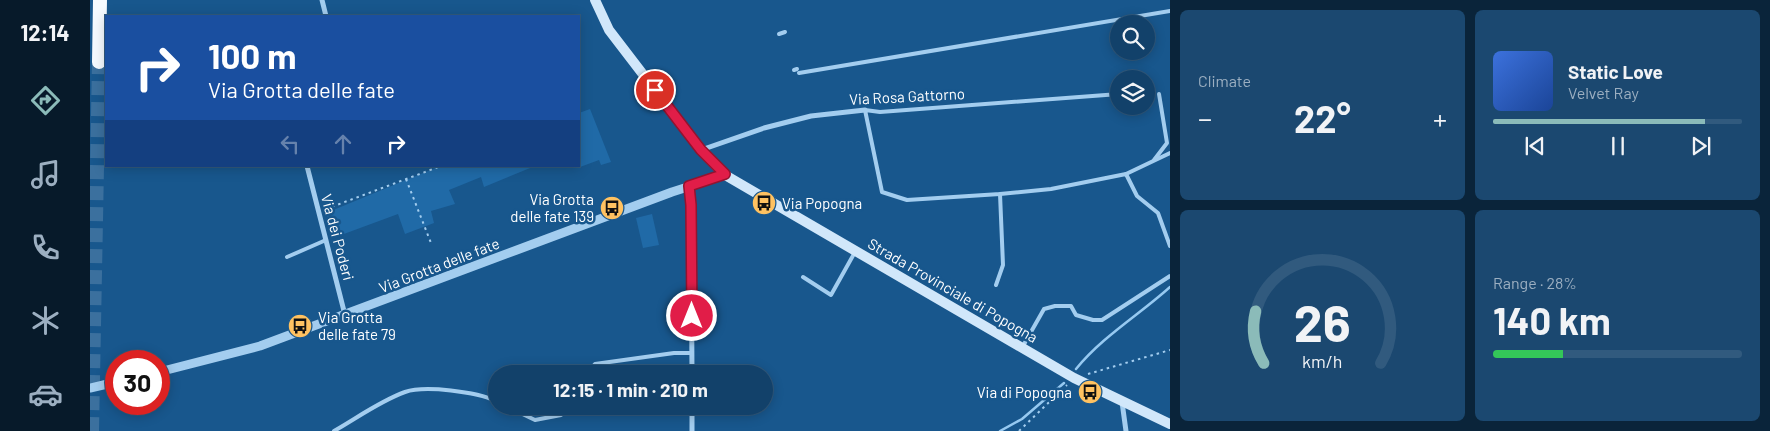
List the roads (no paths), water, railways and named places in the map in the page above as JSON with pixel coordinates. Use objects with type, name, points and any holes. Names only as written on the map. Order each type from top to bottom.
[{"type":"highway","points":[[100,0],[100,62]]},
{"type":"main road","points":[[595,0],[609,30],[701,150],[725,174]]},
{"type":"main road","name":"Strada Provinciale di Popogna","points":[[725,174],[1074,378],[1170,424]]},
{"type":"street","points":[[322,0],[326,15]]},
{"type":"street","name":"Via Rosa Gattorno","points":[[701,150],[764,128],[810,116],[865,110]]},
{"type":"street","name":"Via dei Poderi","points":[[307,167],[346,315]]},
{"type":"street","name":"Via Grotta delle fate","points":[[170,370],[203,365],[260,346],[346,315],[562,230],[725,174]]},
{"type":"street","points":[[689,186],[691,205],[692,365]]},
{"type":"street","points":[[90,388],[105,385]]},
{"type":"street","points":[[1122,402],[1126,431]]},
{"type":"street","points":[[692,415],[692,428]]},
{"type":"lane","points":[[797,71],[1170,10]]},
{"type":"lane","points":[[779,34],[785,32]]},
{"type":"lane","points":[[1154,160],[1167,143],[1159,94]]},
{"type":"lane","name":"Via Rosa Gattorno","points":[[865,110],[880,112],[1110,95]]},
{"type":"lane","points":[[865,110],[882,192],[907,200],[1051,189],[1126,174],[1170,153]]},
{"type":"lane","points":[[1126,174],[1137,196],[1158,212],[1170,246]]},
{"type":"lane","points":[[996,285],[1003,265],[1000,194]]},
{"type":"lane","points":[[288,257],[326,240]]},
{"type":"lane","points":[[803,277],[831,295],[856,251]]},
{"type":"lane","points":[[1022,348],[1044,309],[1066,305],[1071,306],[1076,315],[1093,320],[1102,320],[1170,276]]},
{"type":"lane","points":[[594,365],[674,353],[692,354]]},
{"type":"lane","points":[[334,431],[407,391],[469,392],[488,397]]},
{"type":"lane","points":[[525,415],[535,420],[561,415]]},
{"type":"waterway","points":[[1076,369],[1109,336],[1170,287]]},
{"type":"waterway","points":[[1000,431],[1022,419],[1064,383]]},
{"type":"tunnel","points":[[92,431],[99,62]]},
{"type":"place","name":"Via Popogna","points":[[764,203]]},
{"type":"place","name":"Via Grotta delle fate 139","points":[[612,208]]},
{"type":"place","name":"Via Grotta delle fate 79","points":[[300,326]]},
{"type":"place","name":"Via di Popogna","points":[[1090,392]]}]
